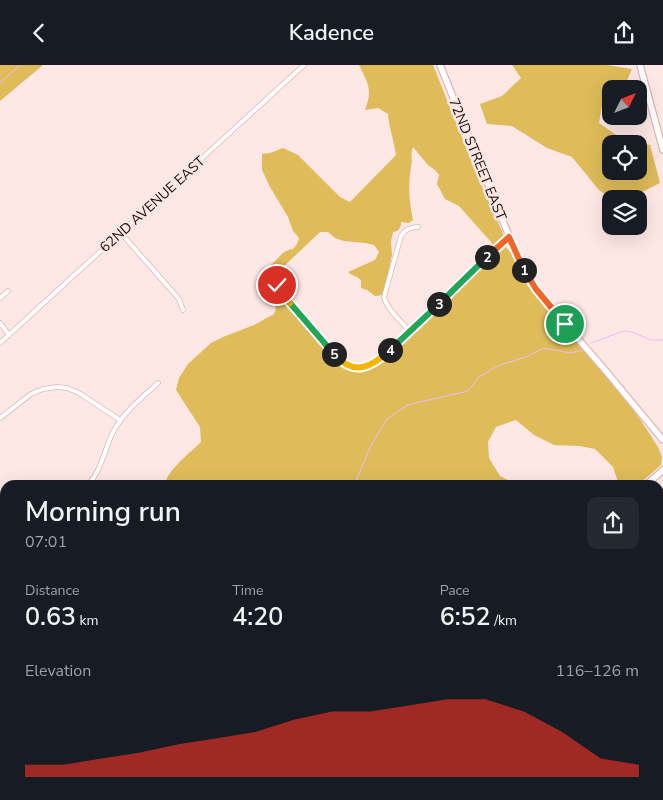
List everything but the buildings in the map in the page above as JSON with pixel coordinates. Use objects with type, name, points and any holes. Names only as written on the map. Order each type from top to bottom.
[{"type":"main road","name":"72ND STREET EAST","points":[[440,65],[509,237],[526,274],[536,289],[663,439]]},
{"type":"main road","points":[[640,65],[663,150]]},
{"type":"main road","points":[[652,480],[663,470]]},
{"type":"street","name":"62ND AVENUE EAST","points":[[0,343],[304,65]]},
{"type":"street","points":[[410,331],[386,303],[384,297],[401,236],[409,228],[418,227]]},
{"type":"street","points":[[121,233],[179,299],[183,310]]},
{"type":"street","points":[[277,283],[278,289],[340,361],[355,368],[364,367],[381,358],[509,237]]},
{"type":"street","points":[[0,298],[8,291]]},
{"type":"street","points":[[0,323],[9,335]]},
{"type":"street","points":[[92,480],[120,420],[158,383]]},
{"type":"street","points":[[0,418],[35,392],[63,387],[79,393],[120,420]]},
{"type":"shaded area","points":[[0,65],[43,65],[0,101]]},
{"type":"shaded area","points":[[359,65],[433,65],[504,236],[498,244],[493,246],[459,206],[445,199],[437,184],[439,175],[413,147],[409,187],[413,220],[409,223],[401,222],[399,229],[393,232],[391,242],[392,255],[383,295],[375,296],[361,288],[361,280],[348,272],[375,260],[379,252],[374,245],[344,241],[335,238],[328,232],[320,232],[279,271],[272,282],[273,287],[339,364],[354,371],[365,371],[382,363],[478,271],[506,247],[512,254],[524,278],[543,304],[614,385],[640,419],[658,447],[662,457],[661,465],[644,480],[617,480],[613,467],[595,449],[580,446],[554,445],[534,435],[516,420],[496,427],[488,442],[489,458],[500,476],[508,480],[166,480],[185,456],[201,442],[200,427],[176,390],[179,378],[188,364],[211,343],[254,325],[274,314],[275,304],[266,291],[266,276],[273,263],[288,250],[293,249],[299,238],[293,231],[288,217],[262,170],[262,154],[283,148],[298,155],[340,197],[350,202],[396,155],[388,114],[378,108],[365,110],[369,92]]},
{"type":"shaded area","points":[[512,65],[607,65],[632,69],[627,80],[602,80],[602,105],[599,123],[616,135],[602,135],[602,180],[647,180],[647,145],[650,145],[660,183],[646,190],[602,190],[602,192],[572,157],[547,148],[512,126],[487,124],[480,104],[502,96],[521,78]]},
{"type":"waterway","points":[[0,83],[20,65]]},
{"type":"waterway","points":[[591,343],[624,331],[632,332],[651,340],[663,340]]},
{"type":"waterway","points":[[356,480],[372,443],[387,419],[407,405],[468,391],[479,377],[500,365],[526,357],[543,348],[571,353],[583,350]]},
{"type":"route","points":[[277,285],[278,289],[340,361],[353,367],[364,367],[381,358],[509,237],[531,282],[565,324]]}]
